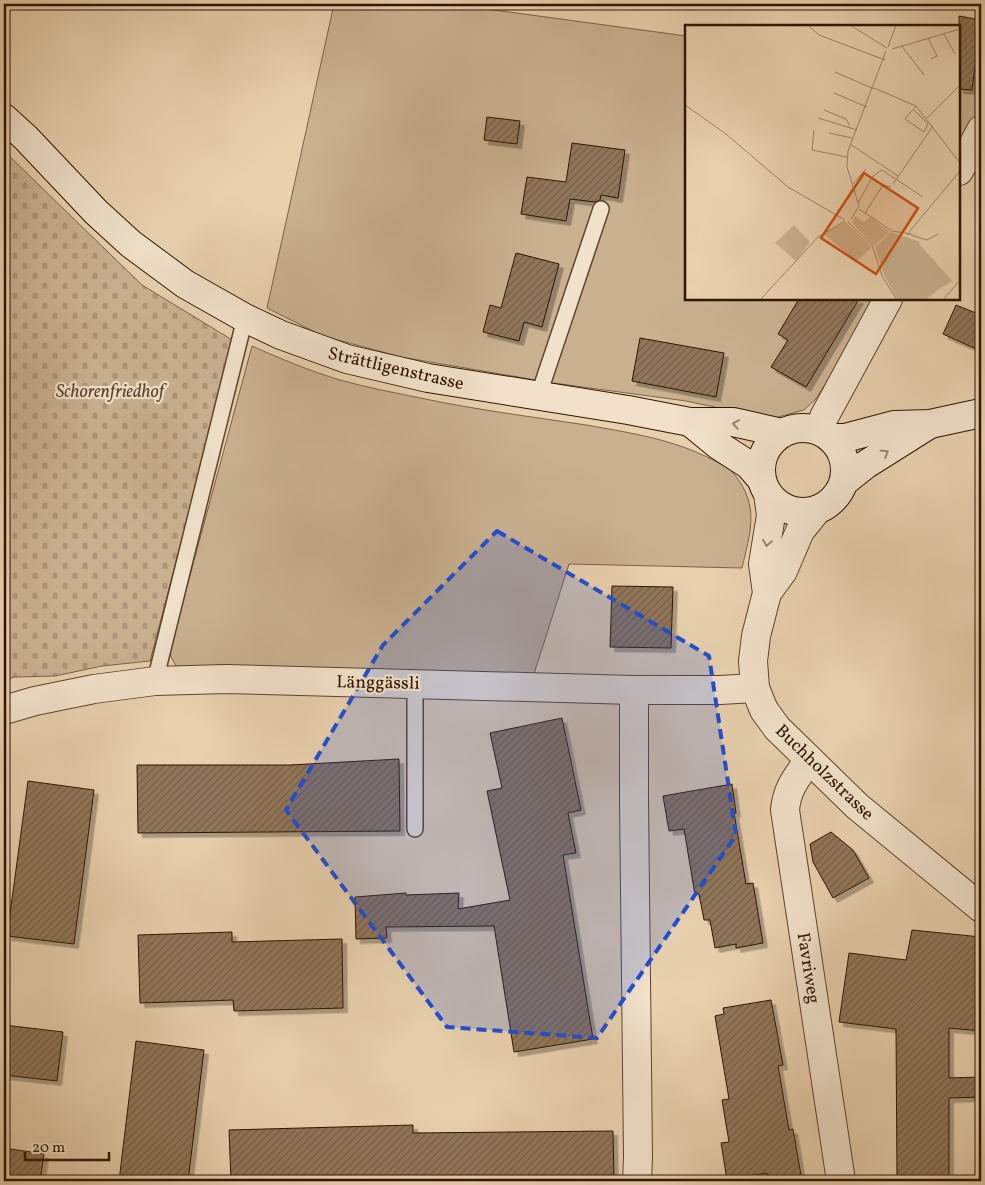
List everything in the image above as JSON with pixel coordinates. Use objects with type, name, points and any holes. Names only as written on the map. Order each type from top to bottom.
[{"type":"street","name":"Strättligenstrasse","points":[[4,118],[26,138],[101,218],[131,244],[185,284],[244,318],[281,335],[347,359],[420,376],[690,422],[733,422],[782,433]]},
{"type":"street","points":[[960,169],[981,130]]},
{"type":"street","points":[[887,300],[824,417],[825,434],[839,447],[844,457],[845,481],[839,494],[829,504],[817,510],[790,511],[778,504],[765,487],[761,466],[764,453],[782,433],[806,428],[825,434],[845,438],[894,425],[930,424],[981,412]]},
{"type":"street","name":"Strättligenstrasse","points":[[690,422],[718,445],[749,465],[765,487]]},
{"type":"street","points":[[845,481],[865,465],[930,424]]},
{"type":"street","name":"Buchholzstrasse","points":[[765,487],[771,515],[763,564],[767,593]]},
{"type":"street","name":"Buchholzstrasse","points":[[817,510],[800,531],[783,571],[767,593],[756,636],[753,661],[755,688],[769,718],[809,760],[857,806],[981,908]]},
{"type":"street","name":"Länggässli","points":[[4,710],[94,688],[155,681],[226,679],[634,690],[755,688]]},
{"type":"street","points":[[634,690],[637,1181]]},
{"type":"street","name":"Favriweg","points":[[809,760],[793,782],[786,797],[786,810],[842,1181]]},
{"type":"lane","points":[[538,397],[601,209]]},
{"type":"lane","points":[[155,681],[244,318]]},
{"type":"lane","points":[[415,683],[415,829]]},
{"type":"highlighted area","points":[[497,531],[709,656],[736,835],[597,1038],[447,1027],[286,810],[383,645]]},
{"type":"green space","points":[[334,4],[450,4],[685,36],[685,300],[877,300],[816,399],[804,410],[771,419],[686,401],[553,383],[401,357],[323,336],[267,308]]},
{"type":"green space","points":[[960,75],[981,78],[981,115],[960,157]]},
{"type":"green space","name":"Schorenfriedhof","points":[[4,151],[142,285],[234,341],[150,661],[102,666],[55,676],[15,677],[4,680]]},
{"type":"green space","points":[[252,346],[318,373],[361,386],[465,407],[635,434],[667,442],[698,453],[731,470],[748,498],[751,520],[750,532],[742,568],[569,564],[534,674],[176,666],[169,653]]},
{"type":"building","points":[[959,16],[981,20],[972,90],[960,89]]},
{"type":"building","points":[[487,117],[520,121],[517,144],[484,140]]},
{"type":"building","points":[[572,143],[625,150],[618,198],[601,195],[600,200],[595,202],[570,199],[566,221],[521,214],[527,177],[566,182]]},
{"type":"building","points":[[516,253],[559,264],[542,327],[524,322],[519,341],[483,332],[490,305],[501,308]]},
{"type":"building","points":[[798,300],[858,300],[806,387],[771,367],[788,340],[778,334]]},
{"type":"building","points":[[956,305],[981,315],[981,351],[943,334]]},
{"type":"building","points":[[640,338],[724,353],[716,397],[632,381]]},
{"type":"building","points":[[612,586],[673,587],[671,648],[610,647]]},
{"type":"building","points":[[562,718],[581,810],[568,813],[576,853],[563,855],[593,1039],[514,1052],[494,926],[386,927],[387,938],[356,939],[355,897],[406,893],[406,895],[459,893],[458,909],[510,900],[487,791],[502,788],[490,733]]},
{"type":"building","points":[[399,759],[400,831],[138,833],[137,765],[290,765]]},
{"type":"building","points":[[28,781],[94,790],[74,944],[7,936]]},
{"type":"building","points":[[732,784],[736,813],[734,813],[746,884],[753,883],[763,943],[736,948],[736,944],[715,948],[710,920],[704,920],[699,894],[695,895],[684,829],[669,831],[663,796]]},
{"type":"building","points":[[831,832],[853,850],[869,878],[833,898],[813,862],[810,844]]},
{"type":"building","points":[[912,930],[981,937],[981,1031],[949,1028],[949,1078],[981,1077],[981,1097],[949,1098],[949,1181],[897,1181],[896,1029],[839,1022],[849,953],[906,960]]},
{"type":"building","points":[[232,932],[232,942],[342,939],[343,1008],[234,1011],[233,1000],[140,1003],[138,935]]},
{"type":"building","points":[[771,1000],[783,1065],[778,1066],[789,1130],[793,1129],[801,1175],[769,1181],[767,1173],[727,1180],[721,1143],[729,1142],[722,1100],[729,1099],[715,1016],[724,1014],[723,1008]]},
{"type":"building","points":[[4,1025],[63,1032],[57,1081],[4,1075]]},
{"type":"building","points":[[136,1041],[204,1050],[188,1181],[119,1181]]},
{"type":"building","points":[[413,1125],[413,1133],[613,1131],[614,1181],[231,1181],[229,1130]]},
{"type":"building","points":[[4,1148],[44,1154],[40,1181],[4,1181]]}]
